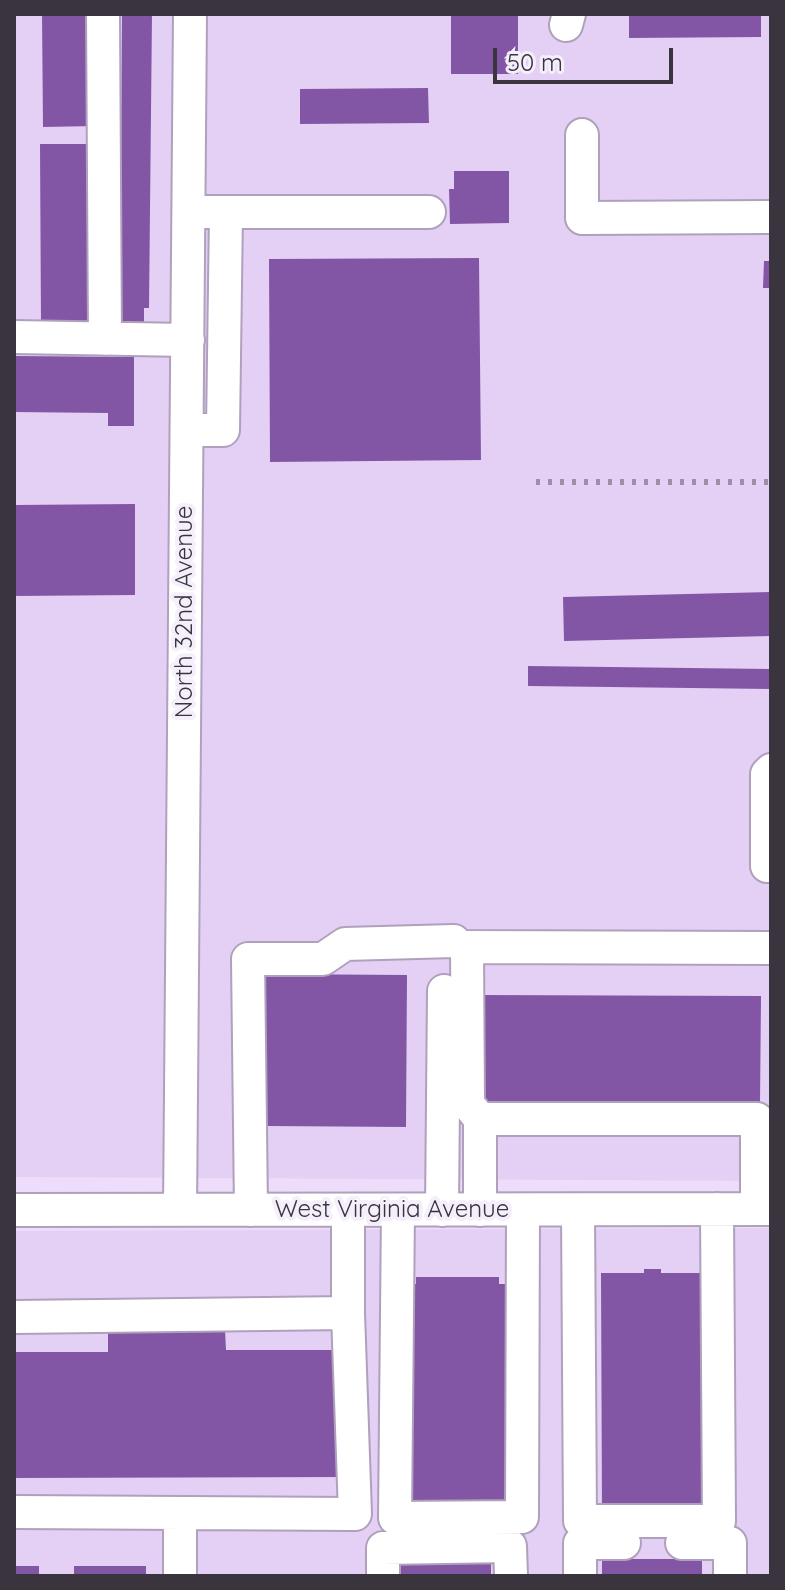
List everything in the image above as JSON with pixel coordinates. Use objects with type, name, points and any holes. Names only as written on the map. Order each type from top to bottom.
[{"type":"street","points":[[103,14],[105,339]]},
{"type":"street","name":"North 32nd Avenue","points":[[180,1210],[190,14]]},
{"type":"street","points":[[582,135],[582,218],[771,217]]},
{"type":"street","points":[[189,212],[429,212]]},
{"type":"street","points":[[187,430],[223,430],[226,212]]},
{"type":"street","points":[[188,301],[224,301]]},
{"type":"street","points":[[14,337],[188,340]]},
{"type":"street","points":[[771,770],[767,774],[767,866],[771,866]]},
{"type":"street","points":[[251,1210],[248,959],[323,959],[345,944],[454,941]]},
{"type":"street","points":[[480,1210],[480,1119],[468,1104],[467,947],[771,948]]},
{"type":"street","points":[[442,1210],[444,991]]},
{"type":"street","points":[[480,1119],[764,1115],[764,1209]]},
{"type":"street","points":[[578,1210],[580,1521],[719,1521],[717,1209]]},
{"type":"street","name":"West Virginia Avenue","points":[[14,1210],[764,1209]]},
{"type":"street","points":[[14,1512],[355,1514],[348,1210]]},
{"type":"street","points":[[398,1210],[395,1518],[522,1517],[523,1210]]},
{"type":"street","points":[[14,1317],[348,1313]]},
{"type":"street","points":[[180,1515],[180,1576]]},
{"type":"street","points":[[580,1576],[580,1543],[730,1543],[730,1576]]},
{"type":"street","points":[[383,1576],[383,1548],[510,1546],[511,1576]]},
{"type":"shaded area","points":[[14,14],[771,14],[771,1181],[14,1177]]},
{"type":"shaded area","points":[[771,1228],[771,1576],[14,1576],[14,1231]]},
{"type":"building","points":[[42,14],[95,14],[96,126],[43,127]]},
{"type":"building","points":[[122,14],[152,14],[149,308],[144,308],[144,333],[120,333]]},
{"type":"building","points":[[451,14],[518,14],[518,74],[451,74]]},
{"type":"building","points":[[629,14],[761,14],[761,37],[629,38]]},
{"type":"building","points":[[428,88],[429,123],[300,124],[300,89]]},
{"type":"building","points":[[40,144],[91,144],[92,325],[41,326]]},
{"type":"building","points":[[454,171],[509,171],[509,223],[450,224],[449,189],[454,189]]},
{"type":"building","points":[[479,258],[481,460],[270,462],[269,259]]},
{"type":"building","points":[[764,261],[771,261],[771,288],[763,288]]},
{"type":"building","points":[[14,356],[134,357],[134,426],[108,426],[108,413],[14,412]]},
{"type":"building","points":[[135,504],[135,595],[14,596],[14,505]]},
{"type":"building","points":[[771,592],[771,636],[564,641],[563,597]]},
{"type":"building","points":[[528,666],[771,669],[771,689],[528,686]]},
{"type":"building","points":[[266,974],[407,975],[406,1127],[266,1126]]},
{"type":"building","points":[[479,995],[761,996],[760,1104],[478,1103]]},
{"type":"building","points":[[644,1269],[661,1269],[661,1273],[705,1273],[705,1516],[602,1517],[601,1273],[644,1273]]},
{"type":"building","points":[[416,1277],[499,1277],[499,1284],[507,1284],[508,1506],[409,1506],[409,1284],[416,1284]]},
{"type":"building","points":[[108,1330],[225,1330],[226,1350],[345,1350],[345,1477],[14,1478],[14,1352],[108,1352]]},
{"type":"building","points":[[399,1558],[491,1558],[491,1576],[399,1576]]},
{"type":"building","points":[[602,1559],[702,1559],[702,1576],[602,1576]]},
{"type":"building","points":[[14,1566],[39,1566],[39,1576],[14,1576]]},
{"type":"building","points":[[74,1566],[146,1566],[146,1576],[74,1576]]},
{"type":"railway","points":[[536,482],[771,482]]}]
